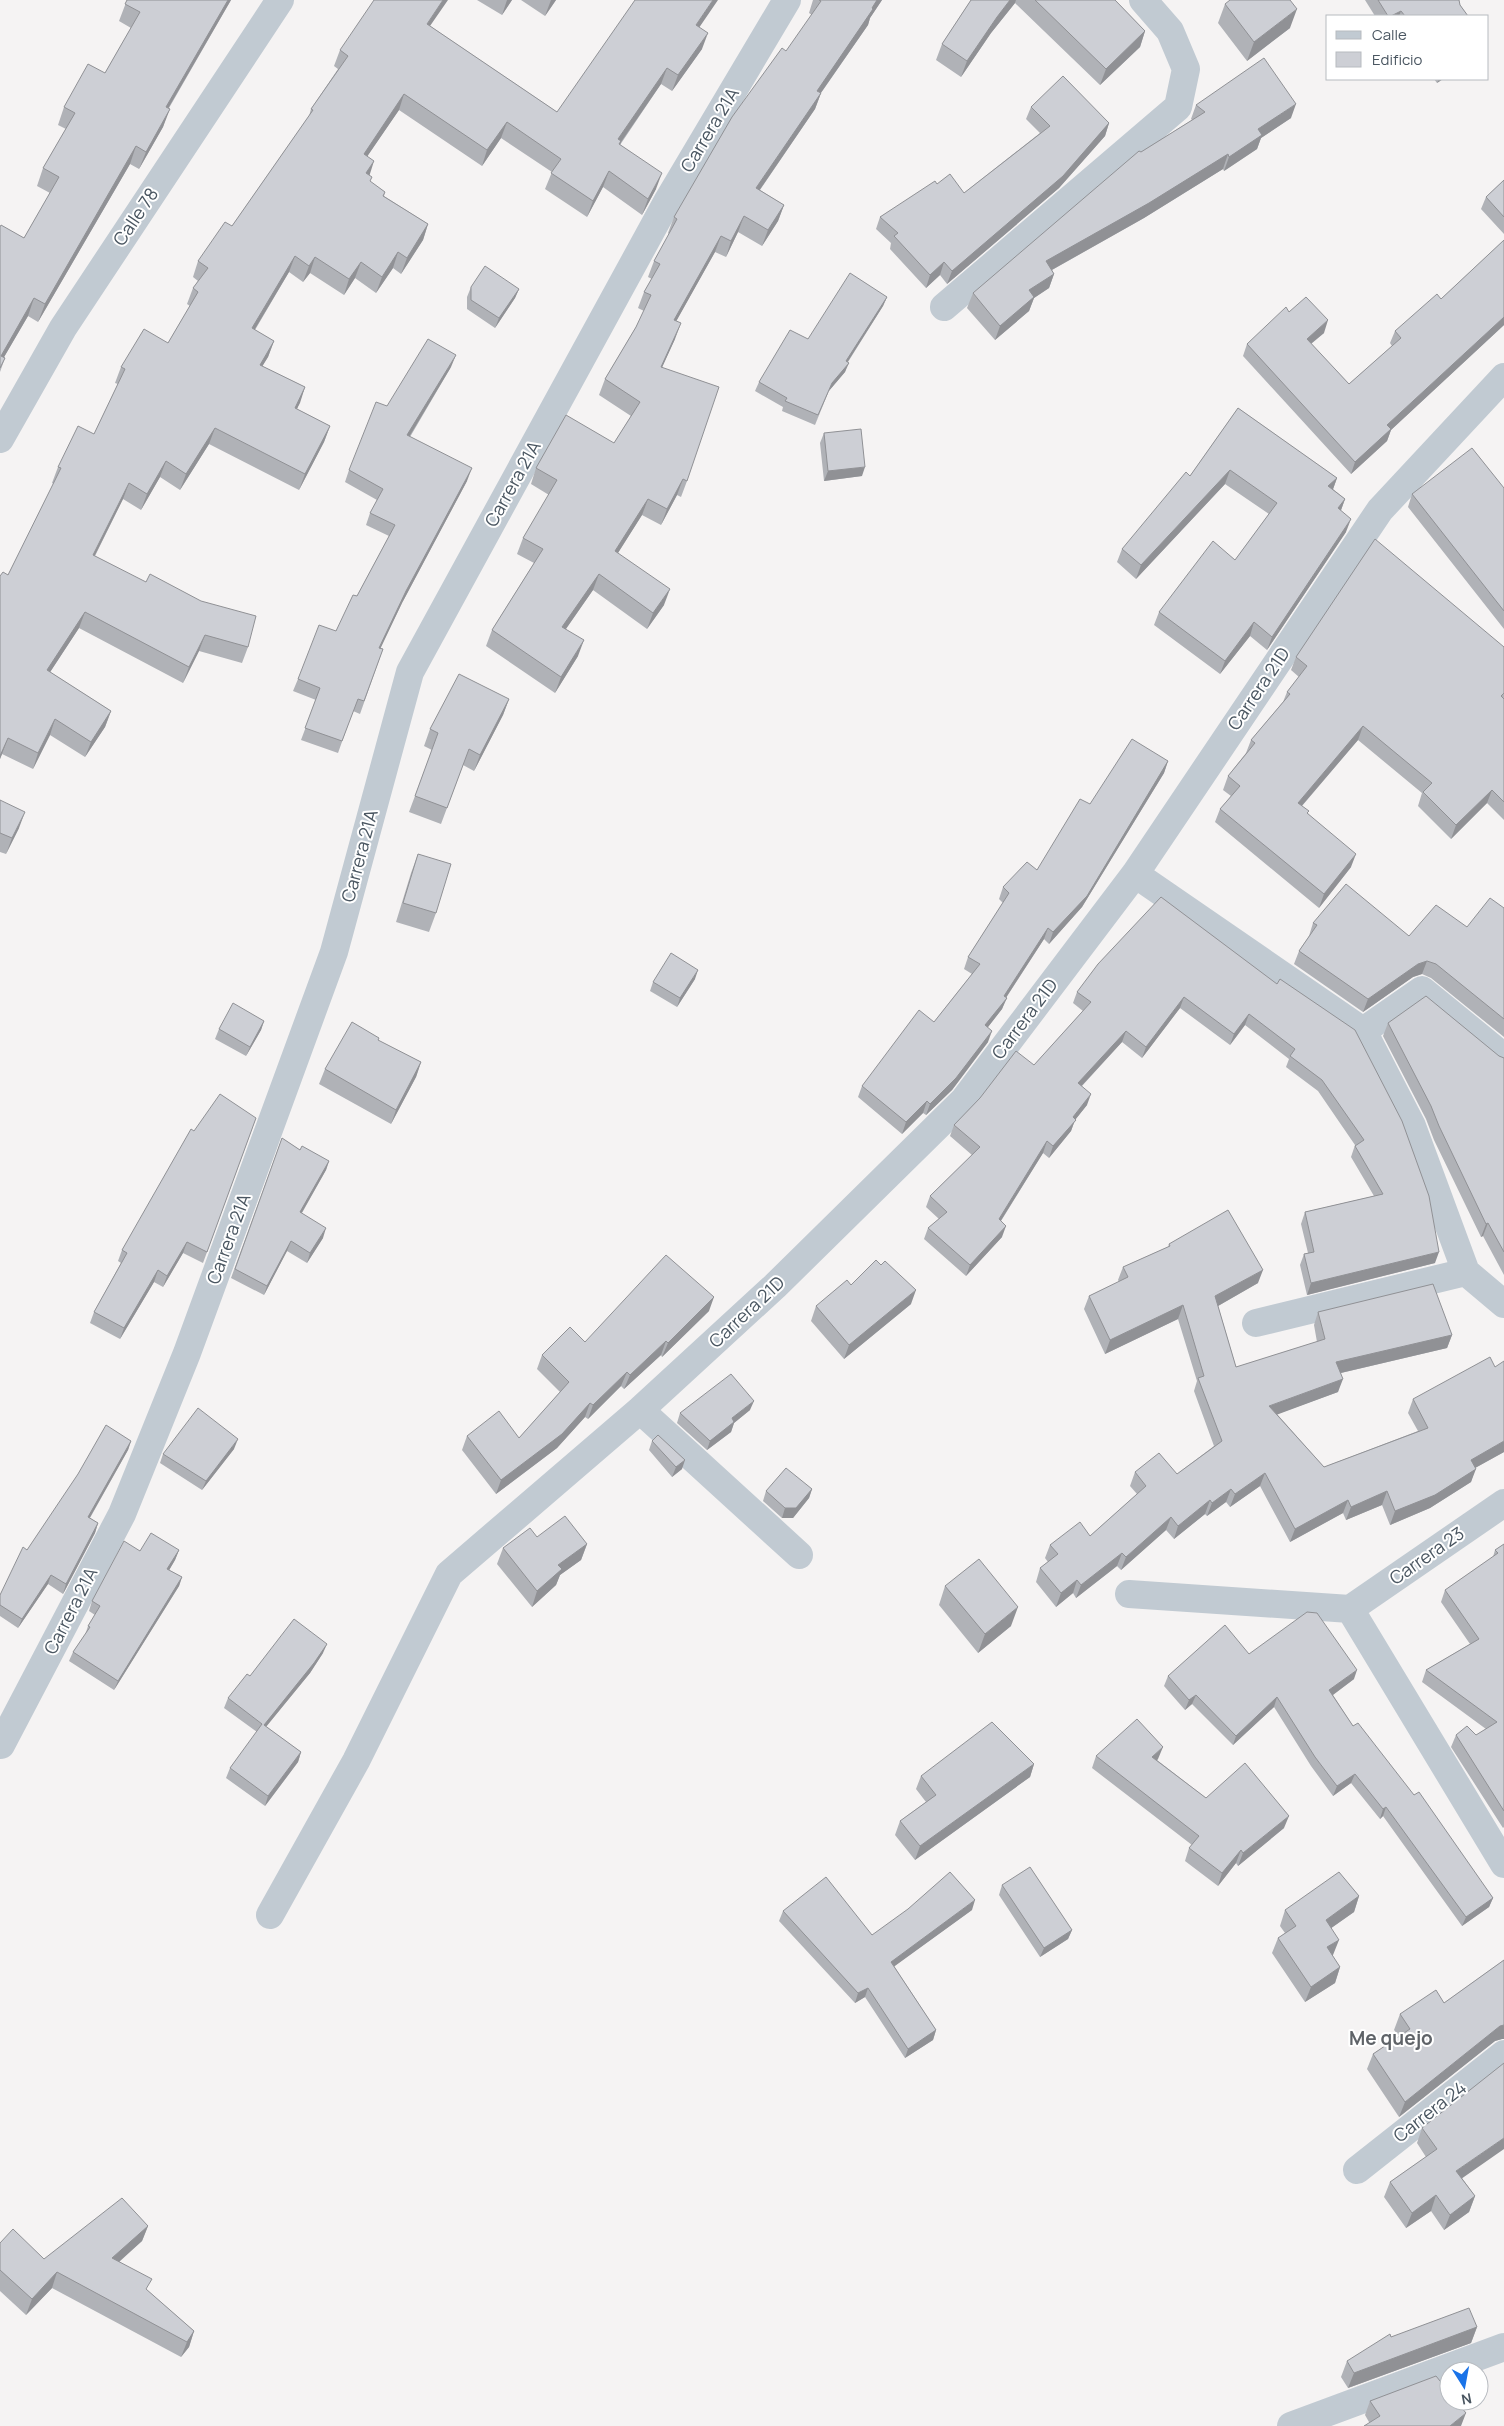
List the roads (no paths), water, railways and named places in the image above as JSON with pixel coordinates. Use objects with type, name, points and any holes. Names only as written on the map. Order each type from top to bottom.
[{"type":"street","name":"Calle 78","points":[[0,439],[63,328],[280,0]]},
{"type":"street","name":"Carrera 21A","points":[[2,1745],[122,1514],[187,1353],[334,952],[410,672],[667,202],[787,0]]},
{"type":"street","points":[[944,307],[1178,107],[1186,68],[1170,31],[1143,0]]},
{"type":"street","name":"Carrera 21D","points":[[270,1915],[356,1761],[448,1574],[640,1410],[775,1286],[964,1100],[1135,874],[1380,510],[1504,377]]},
{"type":"street","points":[[1135,874],[1363,1031],[1412,1126],[1466,1272],[1504,1304]]},
{"type":"street","points":[[1363,1031],[1422,990],[1504,1057]]},
{"type":"street","points":[[1256,1323],[1466,1272]]},
{"type":"street","points":[[640,1410],[799,1555]]},
{"type":"street","name":"Carrera 23","points":[[1350,1610],[1504,1503]]},
{"type":"street","points":[[1129,1594],[1350,1610],[1504,1864]]},
{"type":"street","name":"Carrera 24","points":[[1357,2170],[1504,2054]]},
{"type":"street","points":[[1291,2426],[1504,2347]]},
{"type":"district","name":"Me quejo","points":[[1391,2038]]}]
